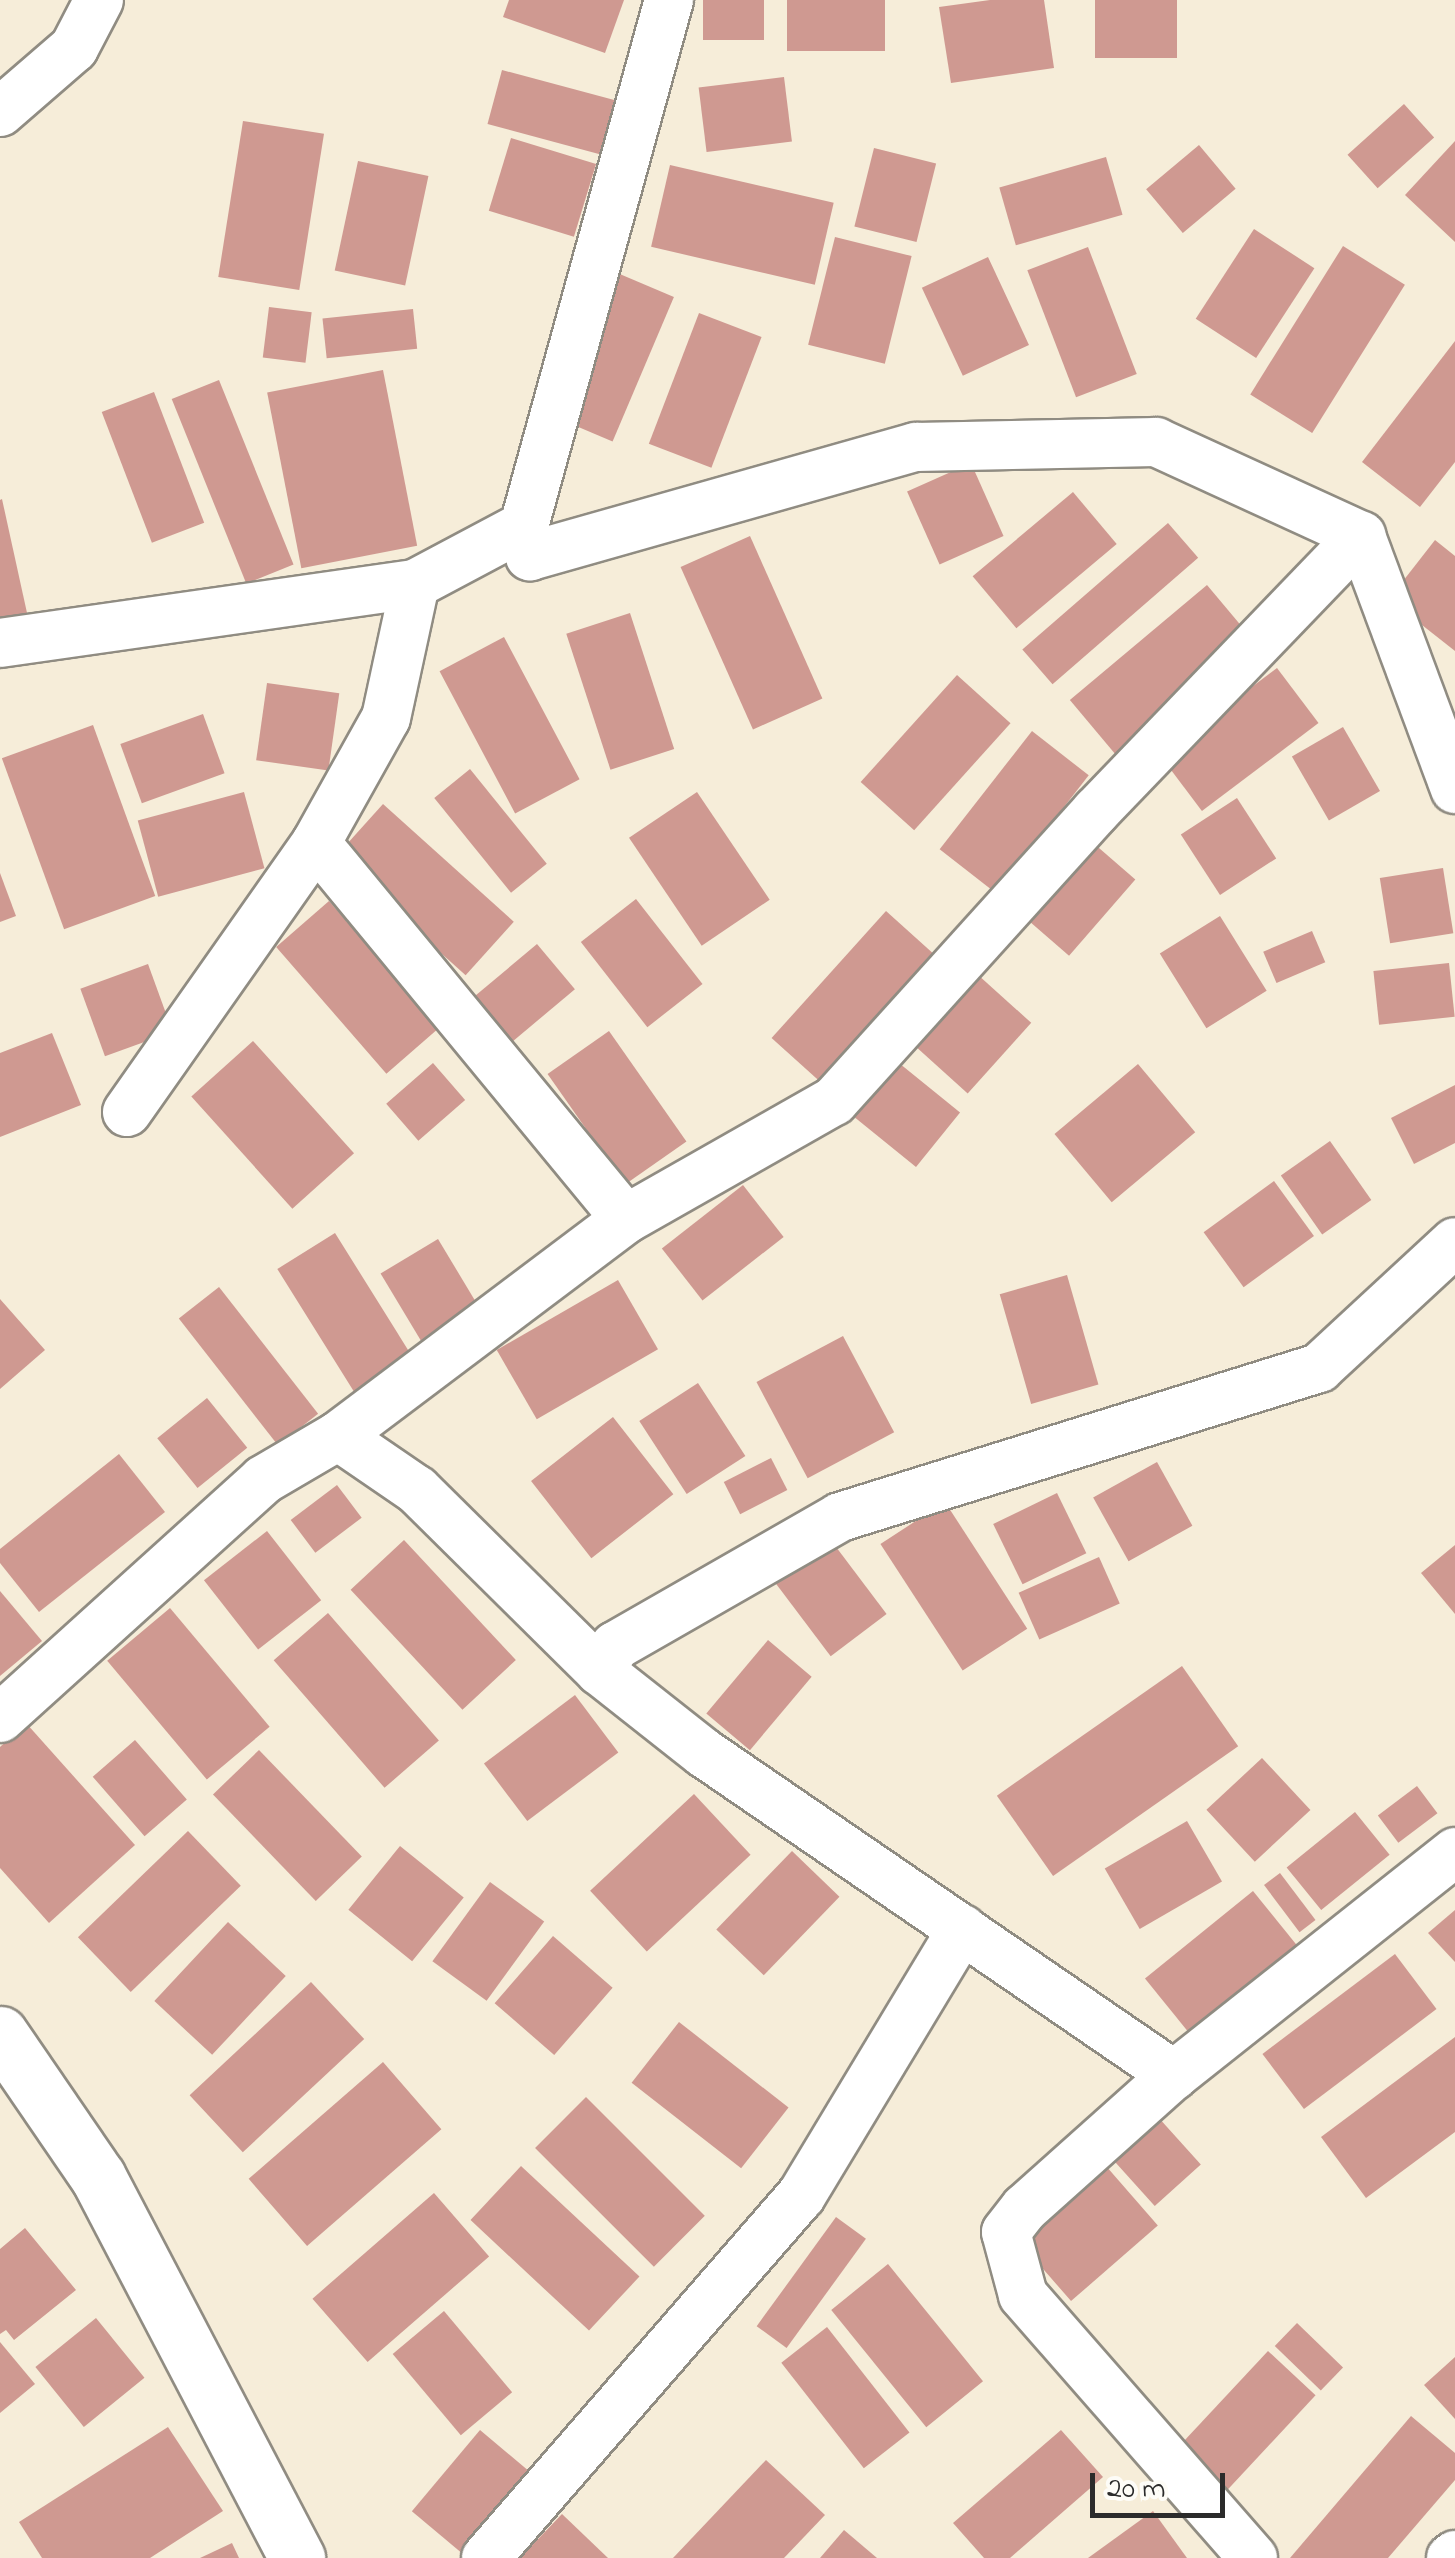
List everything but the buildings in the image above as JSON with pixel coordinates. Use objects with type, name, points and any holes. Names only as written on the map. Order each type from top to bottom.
[{"type":"street","points":[[0,112],[74,48],[99,0]]},
{"type":"street","points":[[669,0],[524,526],[530,556],[916,447],[1156,442],[1361,536],[1455,789]]},
{"type":"street","points":[[0,643],[414,584],[524,526]]},
{"type":"street","points":[[0,1718],[262,1480],[338,1436],[626,1219],[834,1101],[1096,811],[1361,536]]},
{"type":"street","points":[[127,1112],[316,843],[386,718],[414,584]]},
{"type":"street","points":[[316,843],[626,1219]]},
{"type":"street","points":[[600,1671],[615,1646],[840,1517],[1319,1368],[1455,1242]]},
{"type":"street","points":[[338,1436],[416,1490],[600,1671],[704,1752],[1174,2075]]},
{"type":"street","points":[[1253,2558],[1023,2295],[1006,2232],[1024,2208],[1174,2075],[1455,1852]]},
{"type":"street","points":[[486,2558],[801,2196],[962,1929]]},
{"type":"street","points":[[0,2034],[98,2178],[297,2558]]}]
